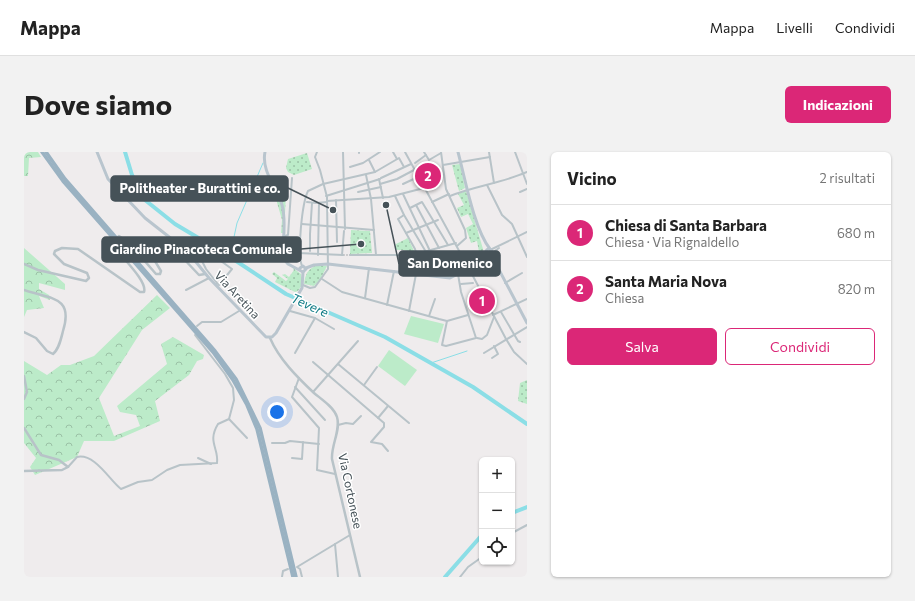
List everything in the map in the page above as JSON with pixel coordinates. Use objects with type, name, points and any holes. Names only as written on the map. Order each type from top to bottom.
[{"type":"highway","points":[[42,152],[120,245],[214,351],[233,380],[252,417],[260,442],[295,577]]},
{"type":"highway","points":[[46,152],[64,180]]},
{"type":"main road","name":"Via Aretina","points":[[97,152],[108,179],[145,218],[180,243],[208,278],[216,284],[239,312],[264,336],[270,338]]},
{"type":"main road","points":[[265,152],[266,170],[283,210],[285,236],[284,260],[288,264],[303,267],[328,264],[450,278],[489,252]]},
{"type":"main road","points":[[458,152],[484,243],[527,323]]},
{"type":"main road","points":[[270,338],[274,336],[290,311],[302,287],[304,272],[303,267]]},
{"type":"street","points":[[302,287],[313,288],[322,280],[328,271],[327,201],[315,157],[317,152]]},
{"type":"street","points":[[284,246],[294,252],[342,255],[346,199],[343,167],[344,152]]},
{"type":"street","points":[[350,167],[369,160],[380,152]]},
{"type":"street","points":[[393,152],[404,167]]},
{"type":"street","points":[[404,152],[413,164],[414,170],[464,258],[506,340],[514,352],[527,364]]},
{"type":"street","points":[[350,255],[417,254],[456,244],[466,238],[465,230],[449,195],[441,153],[429,160],[424,152]]},
{"type":"street","points":[[489,152],[494,183]]},
{"type":"street","points":[[514,152],[527,184]]},
{"type":"street","points":[[326,196],[380,179],[413,164],[426,155]]},
{"type":"street","points":[[443,165],[490,157]]},
{"type":"street","points":[[303,267],[301,253],[302,224],[305,201],[310,189],[323,184],[375,172],[398,159]]},
{"type":"street","points":[[369,160],[375,172]]},
{"type":"street","points":[[358,192],[370,191],[414,170]]},
{"type":"street","points":[[432,202],[468,189],[494,183],[527,172]]},
{"type":"street","points":[[366,175],[370,191],[376,255]]},
{"type":"street","points":[[403,184],[418,177]]},
{"type":"street","points":[[285,236],[288,235],[292,178]]},
{"type":"street","points":[[380,179],[383,198]]},
{"type":"street","points":[[487,185],[502,214],[512,224],[527,257]]},
{"type":"street","points":[[305,201],[319,203],[346,199],[383,198],[424,188]]},
{"type":"street","points":[[520,192],[527,189]]},
{"type":"street","points":[[403,194],[422,237],[430,251]]},
{"type":"street","points":[[395,196],[426,252]]},
{"type":"street","points":[[336,200],[336,242]]},
{"type":"street","points":[[410,208],[422,202],[448,245]]},
{"type":"street","points":[[310,252],[312,203]]},
{"type":"street","points":[[318,254],[319,203]]},
{"type":"street","points":[[415,206],[439,248]]},
{"type":"street","points":[[404,214],[398,219],[417,254],[419,263]]},
{"type":"street","points":[[406,233],[438,220]]},
{"type":"street","points":[[302,224],[344,229],[374,230]]},
{"type":"street","points":[[489,252],[527,232]]},
{"type":"street","points":[[24,264],[38,270],[86,281],[89,278],[87,273],[67,266],[54,254],[55,251],[59,249],[76,248],[140,292],[144,292],[145,286],[140,278],[114,247],[113,242],[119,236],[129,243],[156,274],[160,274],[161,271],[150,251],[150,247],[153,245],[182,257],[199,275],[205,274]]},
{"type":"street","points":[[418,239],[422,237]]},
{"type":"street","points":[[207,251],[232,270],[219,285],[216,284],[200,257],[202,252],[207,251]]},
{"type":"street","points":[[365,298],[369,268]]},
{"type":"street","points":[[387,305],[394,271]]},
{"type":"street","points":[[505,283],[522,273]]},
{"type":"street","points":[[409,311],[416,274]]},
{"type":"street","points":[[458,274],[468,315],[476,338]]},
{"type":"street","points":[[186,290],[208,278]]},
{"type":"street","points":[[322,280],[342,292],[447,321],[468,315]]},
{"type":"street","points":[[460,284],[473,283]]},
{"type":"street","points":[[24,290],[60,302],[65,308],[67,315],[58,346],[53,354],[47,351],[36,338],[24,332]]},
{"type":"street","points":[[429,316],[435,299]]},
{"type":"street","points":[[447,321],[442,342],[444,346],[476,338],[482,339],[487,335],[494,316],[527,299]]},
{"type":"street","points":[[290,311],[315,318],[334,329]]},
{"type":"street","points":[[197,326],[202,322],[222,322],[239,312]]},
{"type":"street","points":[[501,312],[520,342]]},
{"type":"street","points":[[295,353],[315,318]]},
{"type":"street","points":[[484,353],[527,327]]},
{"type":"street","points":[[195,336],[225,374],[233,388],[234,400],[229,419]]},
{"type":"street","points":[[270,338],[282,358],[298,378],[334,412],[338,425],[346,423],[353,424],[361,416]]},
{"type":"street","points":[[313,392],[358,341]]},
{"type":"street","points":[[492,358],[498,354],[494,346]]},
{"type":"street","points":[[313,362],[384,423],[384,427],[371,442],[382,444],[388,451]]},
{"type":"street","points":[[338,364],[409,423]]},
{"type":"street","points":[[364,385],[378,367]]},
{"type":"street","points":[[24,376],[27,392],[24,399]]},
{"type":"street","points":[[298,378],[292,397],[319,428],[317,470],[335,474]]},
{"type":"street","points":[[295,387],[325,420]]},
{"type":"street","points":[[378,418],[388,406]]},
{"type":"street","points":[[229,419],[247,438]]},
{"type":"street","points":[[24,471],[62,470],[68,467],[77,457],[84,457],[101,468],[121,489],[138,482],[152,480],[167,470],[180,465],[212,464],[217,461],[212,444],[215,430],[218,424],[229,419]]},
{"type":"street","name":"Via Cortonese","points":[[338,425],[332,452],[335,474],[360,577]]},
{"type":"street","points":[[24,428],[41,455],[59,460],[68,467]]},
{"type":"street","points":[[272,443],[285,444],[290,441],[319,444]]},
{"type":"street","points":[[292,458],[302,459],[302,442]]},
{"type":"street","points":[[198,458],[212,464]]},
{"type":"street","points":[[515,532],[527,525]]},
{"type":"street","points":[[302,577],[300,568],[297,567],[350,535]]},
{"type":"street","points":[[335,544],[338,577]]},
{"type":"street","points":[[460,577],[468,567],[479,559]]},
{"type":"street","points":[[282,577],[283,571],[288,569]]},
{"type":"green space","points":[[24,152],[38,152],[41,157],[29,158],[28,176],[24,176]]},
{"type":"green space","points":[[307,153],[312,169],[294,175],[288,172],[286,168],[288,159]]},
{"type":"green space","points":[[460,164],[465,188],[459,191],[452,165]]},
{"type":"green space","points":[[466,191],[483,249],[482,255],[470,262],[467,256],[479,252],[477,241],[471,243],[466,228],[473,224],[468,214],[461,217],[457,208],[464,205],[458,194]]},
{"type":"green space","points":[[267,192],[286,194],[284,233],[281,233],[282,220],[276,199],[265,199]]},
{"type":"green space","points":[[351,230],[370,231],[372,253],[350,254]]},
{"type":"green space","points":[[408,238],[415,253],[397,250],[395,247],[396,244]]},
{"type":"green space","points":[[24,248],[65,284],[65,290],[39,283],[39,289],[49,295],[50,300],[39,296],[44,308],[27,310],[24,317]]},
{"type":"green space","points":[[459,259],[464,267],[449,277],[419,273],[434,274],[433,270],[420,268],[420,264],[438,264],[438,273],[449,275],[451,273],[450,265]]},
{"type":"green space","points":[[317,265],[327,266],[320,280],[314,286],[304,284],[305,277],[308,272],[311,268]]},
{"type":"green space","points":[[292,267],[301,274],[302,285],[298,291],[295,292],[275,282],[277,278],[272,274],[274,272],[286,281],[288,279],[282,275],[285,274],[289,277],[294,270]]},
{"type":"green space","points":[[157,295],[170,308],[142,330],[99,398],[114,436],[140,426],[136,415],[120,412],[117,406],[167,364],[161,344],[173,337],[204,355],[203,359],[197,361],[189,375],[155,401],[160,421],[114,441],[84,441],[77,457],[35,475],[30,467],[36,458],[24,443],[24,361],[47,375],[61,365],[70,365],[94,356]]},
{"type":"green space","points":[[411,316],[444,324],[438,343],[404,334]]},
{"type":"green space","points":[[389,350],[417,370],[405,386],[378,366]]},
{"type":"green space","points":[[527,380],[527,404],[518,401],[520,383]]},
{"type":"waterway","name":"Tevere","points":[[125,152],[132,175],[145,200],[175,224],[227,255],[286,294],[385,337],[473,387],[527,424]]},
{"type":"waterway","points":[[227,255],[234,237],[237,223],[263,163]]},
{"type":"waterway","points":[[431,363],[467,351]]},
{"type":"waterway","name":"Tevere","points":[[515,512],[527,507]]},
{"type":"waterway","name":"Tevere","points":[[445,577],[479,538]]},
{"type":"tunnel","points":[[343,255],[350,255]]},
{"type":"place","name":"Santa Maria Nova","points":[[428,176]]},
{"type":"place","name":"San Domenico","points":[[386,205]]},
{"type":"place","name":"Politheater - Burattini e co.","points":[[333,210]]},
{"type":"place","name":"Giardino Pinacoteca Comunale","points":[[361,244]]},
{"type":"place","name":"Chiesa di Santa Barbara","points":[[482,301]]}]
